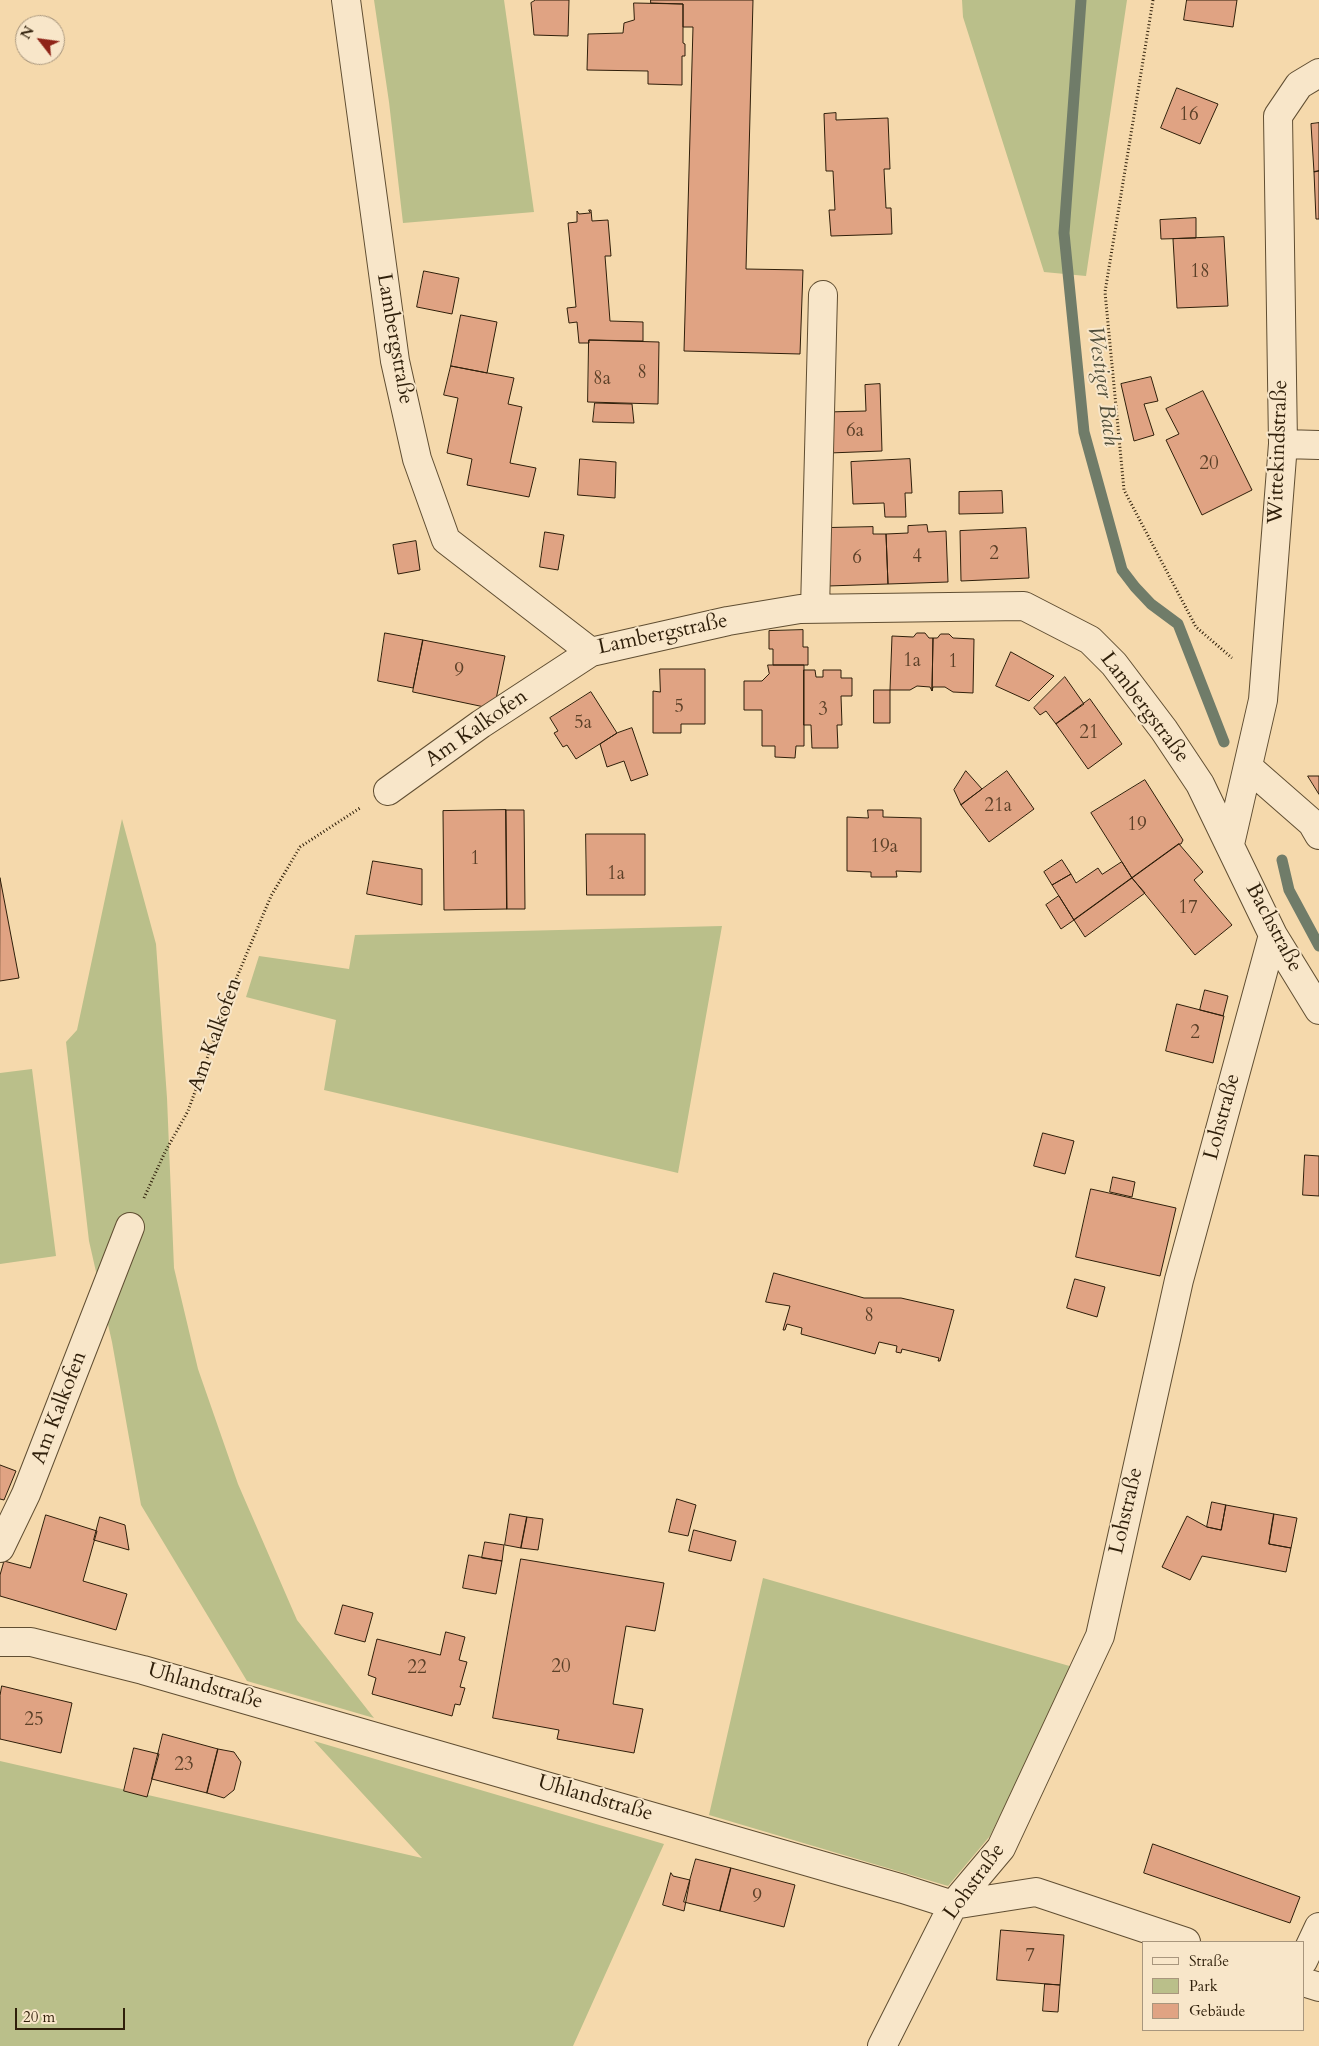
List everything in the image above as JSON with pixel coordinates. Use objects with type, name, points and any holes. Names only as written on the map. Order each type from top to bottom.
[{"type":"street","name":"Lambergstraße","points":[[346,0],[395,361],[417,459],[446,540],[591,652],[728,621],[800,609],[1024,606],[1090,640],[1114,664],[1164,730],[1200,784],[1230,844]]},
{"type":"street","name":"Wittekindstraße","points":[[1230,844],[1264,700],[1283,444],[1278,116],[1299,85],[1319,73]]},
{"type":"street","points":[[814,609],[824,295]]},
{"type":"street","points":[[1283,444],[1319,445]]},
{"type":"street","name":"Am Kalkofen","points":[[388,791],[481,724],[591,652]]},
{"type":"street","points":[[1248,767],[1312,823],[1319,836]]},
{"type":"street","name":"Bachstraße","points":[[1230,844],[1273,935],[1319,1010]]},
{"type":"street","name":"Lohstraße","points":[[882,2046],[953,1905],[1001,1848],[1100,1636],[1179,1280],[1273,935]]},
{"type":"street","name":"Am Kalkofen","points":[[0,1548],[26,1494],[130,1227]]},
{"type":"street","name":"Uhlandstraße","points":[[0,1642],[31,1642],[143,1670],[904,1888],[953,1905],[1036,1892],[1183,1941]]},
{"type":"street","points":[[1304,1959],[1319,1927]]},
{"type":"street","points":[[1304,1982],[1319,1987]]},
{"type":"path","points":[[1153,0],[1104,292],[1124,490],[1196,627]]},
{"type":"path","name":"Am Kalkofen","points":[[130,1227],[165,1152],[188,1111],[234,984],[276,888],[300,847],[388,791]]},
{"type":"green space","points":[[374,0],[504,0],[534,212],[403,223],[389,102]]},
{"type":"green space","points":[[962,0],[1127,0],[1086,276],[1044,272],[963,17]]},
{"type":"green space","points":[[122,819],[156,944],[167,1098],[174,1268],[198,1369],[238,1484],[297,1620],[374,1718],[247,1681],[141,1505],[112,1342],[89,1241],[66,1042],[77,1030]]},
{"type":"green space","points":[[722,926],[678,1173],[324,1090],[336,1020],[246,997],[259,956],[349,969],[355,935]]},
{"type":"green space","points":[[32,1069],[56,1256],[0,1264],[0,1073]]},
{"type":"green space","points":[[763,1578],[1073,1667],[990,1836],[948,1886],[709,1815]]},
{"type":"green space","points":[[314,1741],[664,1844],[573,2046],[0,2046],[0,1761],[422,1858]]},
{"type":"building","points":[[536,0],[569,0],[568,36],[534,35],[531,3]]},
{"type":"building","points":[[651,0],[753,0],[746,269],[803,270],[800,354],[684,351],[693,27],[683,27],[683,4],[651,3]]},
{"type":"building","points":[[1187,0],[1237,0],[1233,27],[1184,20]]},
{"type":"building","points":[[634,3],[683,4],[685,56],[682,56],[682,85],[648,84],[648,71],[587,70],[588,34],[623,33],[624,23],[634,20]]},
{"type":"building","points":[[1177,88],[1218,104],[1200,144],[1161,128]]},
{"type":"building","points":[[836,113],[836,120],[888,118],[890,169],[884,169],[886,208],[891,208],[892,234],[831,236],[829,210],[835,210],[833,171],[826,171],[824,114]]},
{"type":"building","points":[[1319,123],[1319,171],[1314,172],[1311,124]]},
{"type":"building","points":[[1319,171],[1319,219],[1316,219],[1314,172]]},
{"type":"building","points":[[589,210],[591,210],[592,221],[608,220],[611,256],[605,256],[610,321],[643,322],[643,341],[589,340],[589,343],[579,343],[577,322],[569,323],[567,308],[576,307],[568,223],[577,222],[577,211],[579,214],[590,213]]},
{"type":"building","points":[[1196,218],[1196,238],[1161,239],[1160,220]]},
{"type":"building","points":[[1224,237],[1228,306],[1177,308],[1173,239]]},
{"type":"building","points":[[424,271],[459,278],[452,314],[417,307]]},
{"type":"building","points":[[461,315],[497,322],[487,373],[451,366]]},
{"type":"building","points":[[589,340],[659,342],[658,404],[588,402]]},
{"type":"building","points":[[451,366],[514,378],[508,404],[522,407],[510,463],[536,468],[529,497],[467,485],[472,459],[447,453],[458,398],[444,395]]},
{"type":"building","points":[[1151,377],[1158,401],[1144,404],[1154,435],[1134,441],[1121,384]]},
{"type":"building","points":[[880,384],[882,451],[829,453],[827,412],[866,411],[865,385]]},
{"type":"building","points":[[1203,391],[1252,490],[1202,515],[1166,440],[1179,434],[1166,409]]},
{"type":"building","points":[[595,403],[632,404],[634,423],[593,422]]},
{"type":"building","points":[[580,459],[616,462],[615,498],[578,495]]},
{"type":"building","points":[[910,459],[912,493],[905,493],[906,517],[885,517],[884,503],[853,504],[851,462]]},
{"type":"building","points":[[1002,491],[1003,513],[959,514],[959,492]]},
{"type":"building","points":[[927,525],[928,532],[946,531],[948,582],[888,584],[886,534],[908,533],[908,526]]},
{"type":"building","points":[[873,527],[873,534],[886,534],[888,584],[828,586],[826,528]]},
{"type":"building","points":[[1026,528],[1029,578],[961,581],[960,531]]},
{"type":"building","points":[[545,532],[564,535],[558,570],[540,567]]},
{"type":"building","points":[[416,541],[420,570],[398,574],[393,545]]},
{"type":"building","points":[[803,630],[803,647],[808,647],[808,665],[773,665],[773,649],[769,649],[769,631]]},
{"type":"building","points":[[385,633],[423,640],[413,688],[378,681]]},
{"type":"building","points":[[917,633],[925,633],[929,638],[933,638],[932,691],[930,687],[917,686],[910,690],[890,690],[892,636],[913,637]]},
{"type":"building","points":[[941,634],[949,634],[953,638],[974,639],[973,693],[953,692],[945,687],[933,687],[932,691],[933,638],[937,638]]},
{"type":"building","points":[[423,640],[505,656],[494,709],[413,692]]},
{"type":"building","points":[[1011,652],[1054,676],[1029,701],[996,686]]},
{"type":"building","points":[[768,665],[804,665],[804,746],[796,746],[795,758],[775,757],[775,746],[762,746],[762,710],[744,710],[744,681],[762,681],[769,674]]},
{"type":"building","points":[[660,669],[705,669],[705,724],[681,724],[681,733],[653,733],[653,691],[660,692]]},
{"type":"building","points":[[804,670],[815,670],[816,677],[823,677],[823,670],[841,670],[841,678],[852,678],[852,696],[841,696],[842,725],[837,725],[838,748],[812,748],[811,725],[804,725]]},
{"type":"building","points":[[1065,677],[1084,704],[1056,724],[1046,711],[1040,715],[1034,708]]},
{"type":"building","points":[[874,690],[890,690],[890,723],[874,723]]},
{"type":"building","points":[[591,692],[617,733],[576,759],[567,745],[563,747],[554,733],[558,731],[550,718]]},
{"type":"building","points":[[1090,699],[1122,744],[1088,769],[1056,724]]},
{"type":"building","points":[[632,728],[648,775],[631,781],[624,761],[607,767],[600,744],[617,733]]},
{"type":"building","points":[[966,771],[982,789],[961,805],[954,790]]},
{"type":"building","points":[[1007,771],[1034,809],[989,842],[961,805]]},
{"type":"building","points":[[1308,776],[1319,776],[1319,794]]},
{"type":"building","points":[[1145,780],[1183,840],[1181,844],[1132,878],[1091,813]]},
{"type":"building","points":[[506,810],[507,909],[444,910],[443,811]]},
{"type":"building","points":[[506,810],[524,810],[525,909],[507,909]]},
{"type":"building","points":[[868,810],[883,810],[883,817],[921,818],[921,872],[896,871],[897,877],[871,877],[871,872],[847,871],[847,817],[868,818]]},
{"type":"building","points":[[586,834],[645,834],[645,895],[587,895]]},
{"type":"building","points":[[1179,844],[1203,872],[1194,880],[1232,925],[1195,955],[1132,878]]},
{"type":"building","points":[[1062,860],[1071,874],[1052,885],[1044,872]]},
{"type":"building","points":[[373,861],[422,869],[422,905],[367,894]]},
{"type":"building","points":[[1122,862],[1132,878],[1074,920],[1052,885],[1071,874],[1076,883],[1098,868],[1102,874]]},
{"type":"building","points":[[0,878],[19,978],[0,981]]},
{"type":"building","points":[[1132,878],[1145,893],[1085,937],[1074,920]]},
{"type":"building","points":[[1059,896],[1074,920],[1061,929],[1046,905]]},
{"type":"building","points":[[1205,990],[1228,996],[1223,1016],[1200,1010]]},
{"type":"building","points":[[1177,1004],[1224,1016],[1213,1063],[1166,1051]]},
{"type":"building","points":[[1043,1133],[1074,1141],[1065,1174],[1034,1166]]},
{"type":"building","points":[[1305,1155],[1319,1156],[1319,1196],[1303,1195]]},
{"type":"building","points":[[1113,1177],[1135,1182],[1132,1197],[1110,1192]]},
{"type":"building","points":[[1091,1189],[1176,1208],[1160,1276],[1076,1257]]},
{"type":"building","points":[[774,1273],[864,1298],[901,1298],[954,1310],[940,1361],[938,1361],[939,1358],[902,1349],[901,1353],[896,1352],[897,1346],[879,1342],[875,1354],[801,1334],[802,1328],[787,1324],[785,1330],[783,1330],[790,1306],[766,1302]]},
{"type":"building","points":[[1075,1279],[1105,1287],[1097,1317],[1067,1308]]},
{"type":"building","points":[[0,1465],[16,1471],[4,1500],[0,1499]]},
{"type":"building","points":[[677,1499],[696,1505],[688,1536],[669,1532]]},
{"type":"building","points":[[1212,1502],[1226,1505],[1221,1530],[1207,1527]]},
{"type":"building","points":[[1226,1505],[1274,1514],[1269,1544],[1291,1548],[1286,1572],[1202,1556],[1190,1580],[1162,1567],[1187,1516],[1207,1527],[1221,1530]]},
{"type":"building","points":[[510,1514],[527,1517],[521,1548],[505,1545]]},
{"type":"building","points":[[1274,1514],[1297,1518],[1291,1548],[1269,1544]]},
{"type":"building","points":[[46,1515],[97,1531],[83,1581],[127,1594],[116,1630],[0,1596],[0,1575],[4,1561],[30,1568]]},
{"type":"building","points":[[100,1517],[125,1525],[129,1550],[94,1540]]},
{"type":"building","points":[[527,1517],[543,1519],[538,1550],[521,1548]]},
{"type":"building","points":[[694,1530],[736,1541],[731,1561],[689,1551]]},
{"type":"building","points":[[485,1542],[504,1545],[502,1561],[482,1558]]},
{"type":"building","points":[[469,1555],[502,1561],[496,1594],[463,1588]]},
{"type":"building","points":[[521,1559],[664,1583],[655,1631],[626,1626],[613,1704],[643,1709],[634,1753],[557,1739],[559,1730],[493,1718]]},
{"type":"building","points":[[343,1605],[373,1613],[365,1642],[335,1634]]},
{"type":"building","points":[[446,1632],[465,1637],[459,1660],[467,1662],[460,1687],[465,1688],[460,1705],[455,1704],[452,1716],[372,1694],[376,1678],[368,1675],[377,1639],[440,1655]]},
{"type":"building","points":[[2,1686],[72,1703],[61,1753],[0,1739],[0,1696]]},
{"type":"building","points":[[163,1734],[218,1749],[207,1793],[152,1779]]},
{"type":"building","points":[[134,1748],[159,1754],[147,1797],[124,1791]]},
{"type":"building","points":[[218,1749],[234,1752],[241,1762],[234,1790],[224,1798],[207,1793]]},
{"type":"building","points":[[1153,1844],[1300,1897],[1290,1923],[1144,1873]]},
{"type":"building","points":[[696,1859],[731,1868],[720,1911],[684,1902]]},
{"type":"building","points":[[731,1868],[795,1885],[784,1927],[720,1911]]},
{"type":"building","points":[[671,1873],[673,1876],[690,1880],[684,1911],[663,1905]]},
{"type":"building","points":[[1001,1930],[1064,1935],[1060,1985],[997,1980]]},
{"type":"building","points":[[1045,1984],[1060,1985],[1058,2012],[1043,2011]]},
{"type":"waterway","name":"Westiger Bach","points":[[1081,0],[1064,233],[1084,432],[1122,570],[1151,604],[1178,624],[1224,742]]},
{"type":"waterway","name":"Westiger Bach","points":[[1282,860],[1289,890],[1319,946]]}]
